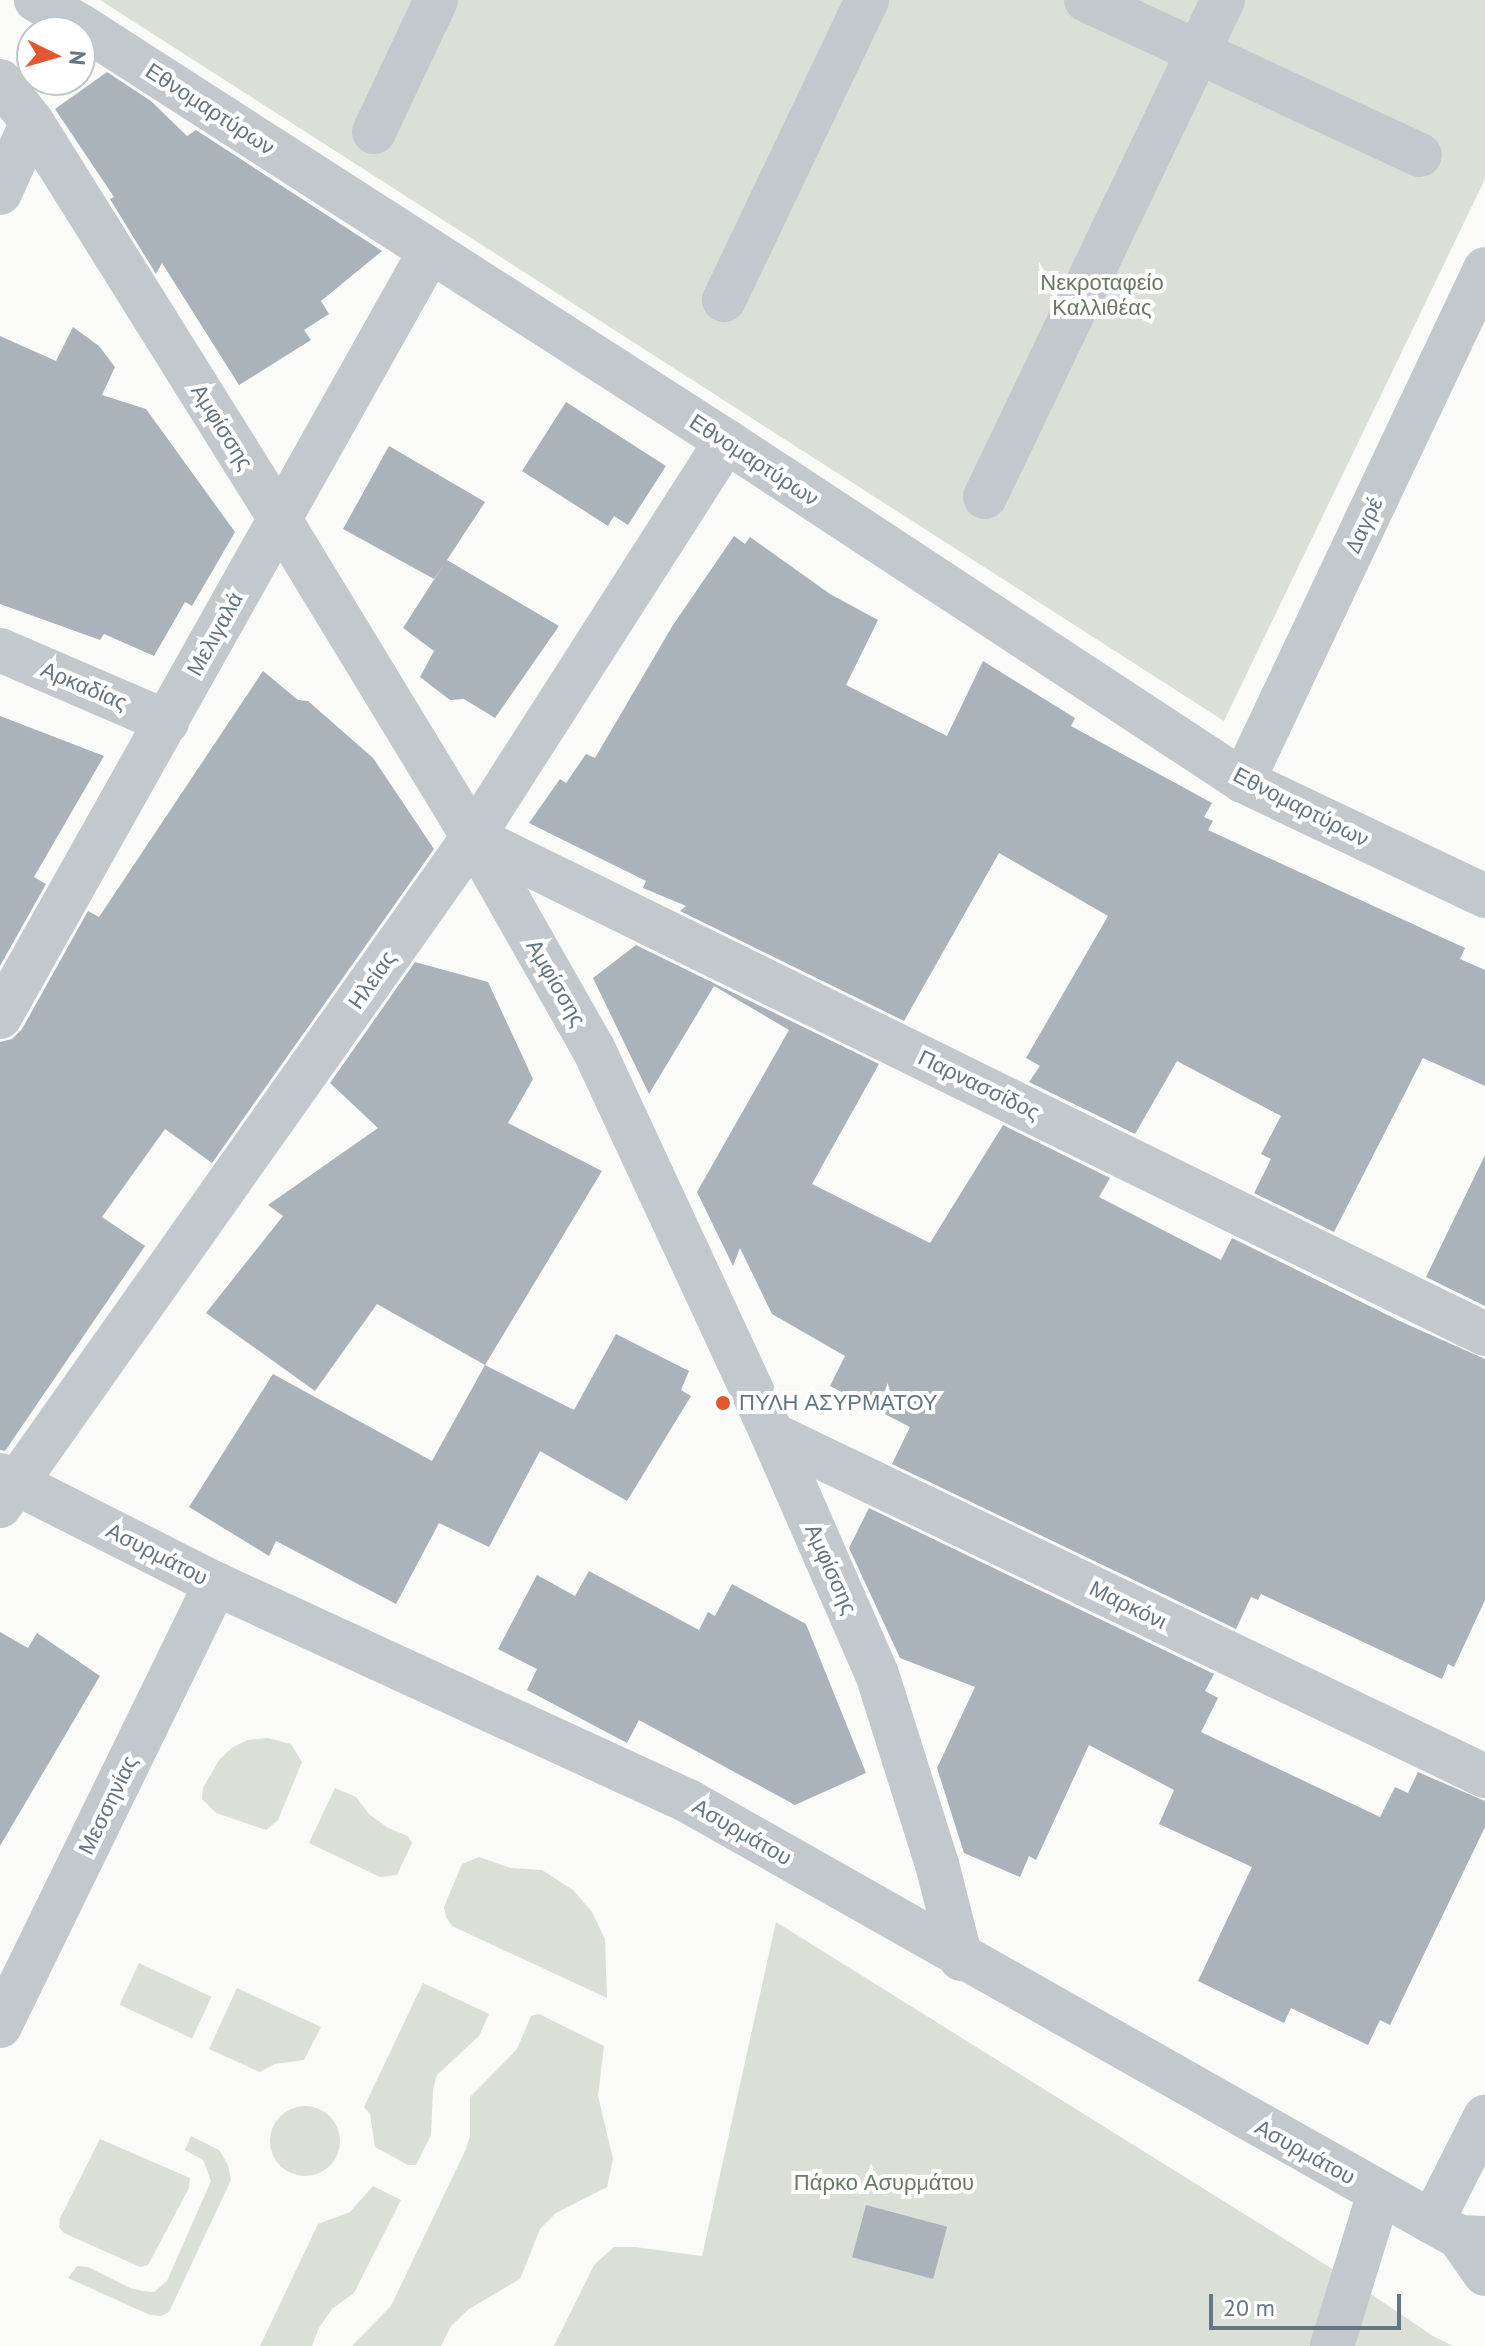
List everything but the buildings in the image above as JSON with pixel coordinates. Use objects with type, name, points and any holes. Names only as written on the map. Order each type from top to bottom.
[{"type":"street","name":"Εθνομαρτύρων","points":[[36,0],[726,441],[1243,781],[1485,896]]},
{"type":"street","points":[[374,132],[436,0]]},
{"type":"street","points":[[724,300],[867,0]]},
{"type":"street","points":[[1086,0],[1420,155]]},
{"type":"street","points":[[985,497],[1223,0]]},
{"type":"street","name":"Αμφίσσης","points":[[0,81],[32,122],[279,518],[473,837],[594,1050],[772,1434],[877,1674],[937,1864],[961,1959]]},
{"type":"street","points":[[0,193],[32,122]]},
{"type":"street","name":"Μελιγαλά","points":[[0,1017],[430,251]]},
{"type":"street","name":"Δαγρέ","points":[[1243,781],[1485,269]]},
{"type":"street","name":"Ηλείας","points":[[6,1488],[473,837],[726,441]]},
{"type":"street","name":"Αρκαδίας","points":[[0,650],[167,722]]},
{"type":"street","name":"Παρνασσίδος","points":[[473,837],[1485,1334]]},
{"type":"street","name":"Μαρκόνι","points":[[772,1434],[1485,1776]]},
{"type":"street","name":"Ασυρμάτου","points":[[6,1488],[688,1801],[961,1959],[1379,2193],[1459,2232],[1485,2274]]},
{"type":"street","name":"Μεσσηνίας","points":[[0,2026],[216,1584]]},
{"type":"street","points":[[1459,2232],[1485,2117]]},
{"type":"street","points":[[1332,2346],[1379,2193]]},
{"type":"green space","name":"Νεκροταφείο Καλλιθέας","points":[[100,0],[1485,0],[1485,179],[1224,721]]},
{"type":"green space","points":[[268,1738],[291,1744],[302,1762],[278,1820],[266,1830],[216,1813],[202,1799],[203,1788],[219,1760],[233,1747],[248,1740]]},
{"type":"green space","points":[[335,1788],[356,1797],[369,1814],[388,1828],[408,1836],[412,1843],[397,1875],[380,1877],[309,1843]]},
{"type":"green space","points":[[479,1857],[511,1868],[542,1870],[573,1890],[592,1912],[605,1939],[607,1998],[452,1926],[444,1907],[462,1864]]},
{"type":"green space","name":"Πάρκο Ασυρμάτου","points":[[776,1922],[1453,2346],[554,2346],[594,2265],[614,2247],[702,2256]]},
{"type":"green space","points":[[139,1963],[212,1997],[192,2038],[120,2005]]},
{"type":"green space","points":[[423,1983],[489,2014],[479,2036],[437,2075],[433,2090],[431,2135],[416,2165],[408,2165],[375,2147],[370,2114],[364,2107]]},
{"type":"green space","points":[[237,1988],[321,2027],[304,2060],[275,2064],[260,2072],[209,2049]]},
{"type":"green space","points":[[539,2014],[604,2046],[598,2096],[613,2159],[607,2187],[556,2213],[540,2229],[520,2279],[469,2309],[451,2326],[441,2346],[352,2346],[391,2306],[466,2149],[470,2136],[470,2097],[517,2049],[531,2016]]},
{"type":"green space","points":[[312,2106],[334,2121],[340,2141],[338,2155],[330,2166],[319,2174],[298,2176],[280,2166],[272,2155],[270,2134],[280,2116],[291,2108]]},
{"type":"green space","points":[[191,2136],[219,2150],[228,2165],[231,2180],[169,2312],[161,2316],[150,2315],[68,2278],[77,2266],[88,2267],[130,2288],[143,2291],[154,2292],[167,2281],[211,2181],[203,2160],[185,2150]]},
{"type":"green space","points":[[100,2139],[190,2178],[189,2188],[148,2265],[140,2267],[64,2233],[59,2227],[60,2218]]},
{"type":"green space","points":[[373,2186],[401,2200],[354,2293],[332,2309],[319,2328],[312,2346],[260,2346],[318,2224],[350,2212]]},
{"type":"place","name":"ΠΥΛΗ ΑΣΥΡΜΑΤΟΥ","points":[[723,1403]]}]
